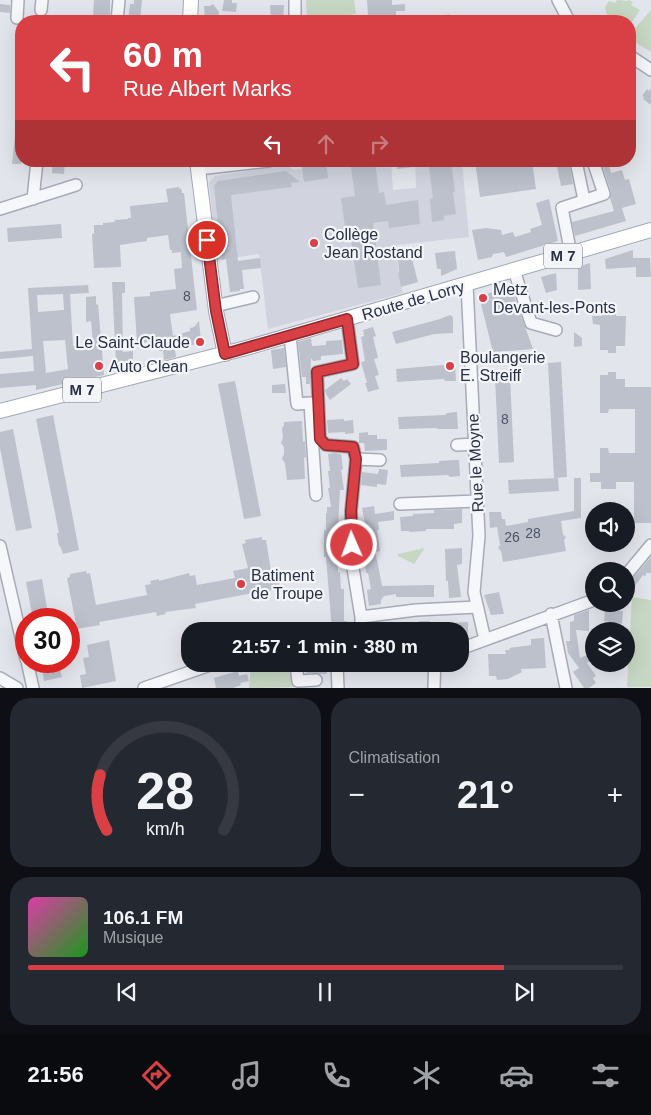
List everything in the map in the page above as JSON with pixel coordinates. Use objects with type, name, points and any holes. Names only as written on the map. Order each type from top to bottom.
[{"type":"main road","points":[[190,15],[191,0]]},
{"type":"main road","points":[[198,167],[216,306],[225,354]]},
{"type":"main road","name":"Route de Lorry","points":[[0,411],[225,354],[651,230]]},
{"type":"street","points":[[17,15],[18,0]]},
{"type":"street","points":[[118,15],[119,0]]},
{"type":"street","points":[[295,0],[295,15]]},
{"type":"street","points":[[558,0],[566,15]]},
{"type":"street","points":[[636,60],[651,70]]},
{"type":"street","points":[[34,199],[37,167]]},
{"type":"street","points":[[577,167],[584,200]]},
{"type":"street","points":[[571,254],[562,208],[604,194],[595,167]]},
{"type":"street","points":[[0,209],[76,185]]},
{"type":"street","points":[[514,270],[531,322],[556,330]]},
{"type":"street","name":"Rue le Moyne","points":[[467,284],[479,536],[474,592],[485,640]]},
{"type":"street","points":[[216,306],[253,296]]},
{"type":"street","points":[[347,319],[353,364],[317,372],[320,439],[326,445],[353,447],[356,459],[351,520],[352,562],[361,622]]},
{"type":"street","points":[[290,335],[297,404],[310,403],[316,495]]},
{"type":"street","points":[[457,445],[475,444]]},
{"type":"street","points":[[356,459],[380,460]]},
{"type":"street","points":[[400,504],[477,501]]},
{"type":"street","points":[[635,564],[651,545]]},
{"type":"street","points":[[0,546],[15,612]]},
{"type":"street","points":[[469,646],[585,603]]},
{"type":"street","points":[[361,617],[416,610],[477,607]]},
{"type":"street","points":[[551,614],[566,688]]},
{"type":"street","points":[[144,688],[190,672]]},
{"type":"street","points":[[297,672],[298,681],[316,680]]},
{"type":"street","points":[[337,672],[338,688]]},
{"type":"street","points":[[434,688],[436,672]]},
{"type":"street","points":[[29,673],[33,688]]},
{"type":"street","points":[[0,678],[17,688]]},
{"type":"shaded area","name":"Collège Jean Rostand","points":[[275,167],[290,167],[293,170],[302,169],[302,167],[391,167],[393,190],[416,188],[415,167],[463,167],[469,237],[397,245],[398,273],[403,293],[268,329],[259,254],[217,260],[209,183],[215,176]]},
{"type":"green space","points":[[306,0],[354,0],[356,14],[307,15]]},
{"type":"green space","points":[[617,0],[629,0],[633,2],[631,5],[640,10],[636,16],[607,15],[605,7],[609,1],[615,3]]},
{"type":"green space","points":[[651,10],[651,52],[636,43],[636,27]]},
{"type":"green space","points":[[425,548],[414,564],[398,556],[398,554]]},
{"type":"green space","points":[[635,597],[651,600],[651,687],[627,687],[628,672],[635,672],[635,622],[631,622],[631,612],[635,612]]},
{"type":"green space","points":[[250,672],[296,672],[299,687],[249,688]]},
{"type":"building","points":[[94,0],[110,0],[110,15],[93,15]]},
{"type":"building","points":[[134,0],[142,0],[141,15],[129,15],[130,4],[134,4]]},
{"type":"building","points":[[224,0],[232,0],[232,3],[237,3],[236,12],[222,11]]},
{"type":"building","points":[[367,0],[392,0],[392,5],[405,4],[405,11],[396,11],[396,15],[368,15]]},
{"type":"building","points":[[0,4],[10,5],[10,13],[0,12]]},
{"type":"building","points":[[213,4],[219,12],[219,15],[205,15],[204,6]]},
{"type":"building","points":[[270,5],[284,5],[283,15],[271,15]]},
{"type":"building","points":[[651,88],[651,105],[642,96],[647,89],[649,91]]},
{"type":"building","points":[[15,135],[15,164],[12,164]]},
{"type":"building","points":[[52,167],[65,167],[64,174],[52,173]]},
{"type":"building","points":[[302,167],[327,167],[328,178],[304,182]]},
{"type":"building","points":[[351,167],[376,167],[379,193],[384,192],[386,205],[418,200],[420,224],[389,228],[388,221],[373,223],[381,285],[358,288],[349,226],[345,227],[341,198],[355,196]]},
{"type":"building","points":[[396,167],[413,167],[397,169]]},
{"type":"building","points":[[429,167],[452,167],[456,214],[444,216],[444,220],[432,222],[430,199],[433,198]]},
{"type":"building","points":[[476,167],[533,167],[536,189],[480,197]]},
{"type":"building","points":[[557,167],[570,167],[573,184],[561,186]]},
{"type":"building","points":[[603,167],[610,167],[611,173],[622,170],[625,180],[629,179],[636,204],[622,208],[626,221],[575,236],[572,222],[614,211],[610,198],[611,192]]},
{"type":"building","points":[[286,171],[300,182],[291,183],[292,187],[231,195],[238,261],[260,258],[261,268],[242,270],[244,289],[230,292],[226,259],[222,260],[214,186],[218,181]]},
{"type":"building","points":[[179,187],[182,193],[184,193],[197,310],[170,314],[173,336],[190,331],[190,328],[194,327],[199,321],[201,341],[175,350],[176,357],[164,360],[163,351],[159,351],[159,341],[137,343],[134,297],[150,296],[150,292],[176,289],[174,269],[182,268],[181,252],[172,253],[168,235],[147,238],[147,241],[120,245],[121,267],[94,268],[92,234],[94,234],[94,225],[103,225],[103,223],[115,222],[114,220],[131,218],[130,206],[168,202],[166,189]]},
{"type":"building","points":[[549,199],[558,241],[506,257],[504,252],[478,260],[472,230],[486,228],[501,230],[502,235],[513,232],[515,237],[531,232],[530,229],[542,225],[536,203]]},
{"type":"building","points":[[61,224],[62,238],[8,242],[7,228]]},
{"type":"building","points":[[421,248],[422,258],[412,259],[418,282],[401,287],[398,260],[406,259],[405,251]]},
{"type":"building","points":[[633,250],[633,258],[650,258],[651,277],[636,277],[636,267],[606,269],[605,259]]},
{"type":"building","points":[[455,251],[457,269],[441,276],[441,269],[437,269],[435,253]]},
{"type":"building","points":[[590,263],[591,289],[578,290],[578,267]]},
{"type":"building","points":[[556,273],[557,290],[546,293],[541,277]]},
{"type":"building","points":[[112,282],[125,282],[125,293],[122,293],[123,352],[133,351],[133,367],[118,368],[118,363],[116,364]]},
{"type":"building","points":[[88,285],[89,293],[70,294],[73,346],[93,344],[91,321],[86,322],[86,297],[96,296],[104,375],[36,390],[36,385],[0,388],[0,374],[34,371],[33,356],[0,359],[0,352],[32,349],[28,288]],"holes":[[[63,294],[64,310],[38,312],[37,295]],[[65,340],[68,369],[46,373],[43,341]]]},
{"type":"building","points":[[507,288],[509,297],[514,296],[533,349],[493,352],[479,296]]},
{"type":"building","points":[[601,309],[616,309],[616,316],[626,316],[625,346],[616,346],[616,353],[600,350],[600,325],[593,324],[592,316],[601,316]]},
{"type":"building","points":[[450,315],[453,317],[453,333],[434,334],[396,344],[392,332]]},
{"type":"building","points":[[373,327],[376,336],[373,337],[378,358],[374,359],[379,375],[375,376],[379,389],[368,392],[361,362],[365,361],[361,337],[364,336],[363,330]]},
{"type":"building","points":[[574,332],[582,338],[582,346],[574,347]]},
{"type":"building","points":[[311,338],[312,346],[326,345],[326,341],[342,340],[343,354],[321,356],[321,360],[313,361],[311,358],[310,384],[306,384],[306,377],[302,377],[298,342]]},
{"type":"building","points":[[284,348],[286,367],[273,369],[271,350]]},
{"type":"building","points":[[561,362],[567,477],[554,478],[548,363]]},
{"type":"building","points":[[455,364],[456,381],[446,381],[443,379],[397,382],[396,369]]},
{"type":"building","points":[[608,372],[616,372],[616,379],[625,379],[625,387],[651,387],[651,523],[635,523],[634,482],[616,482],[616,489],[601,489],[601,482],[590,482],[590,473],[600,473],[600,448],[608,448],[609,453],[635,453],[635,409],[609,409],[608,413],[600,413],[600,375],[608,375]]},
{"type":"building","points":[[510,376],[514,462],[499,463],[495,377]]},
{"type":"building","points":[[341,378],[344,381],[347,379],[351,384],[330,400],[325,390]]},
{"type":"building","points":[[235,381],[261,516],[244,519],[218,384]]},
{"type":"building","points":[[285,384],[286,393],[272,393],[272,385]]},
{"type":"building","points":[[457,412],[458,429],[399,429],[398,417],[445,415]]},
{"type":"building","points":[[53,415],[79,550],[63,554],[59,546],[57,533],[59,533],[36,419]]},
{"type":"building","points":[[344,419],[344,421],[353,420],[354,433],[328,433],[327,420]]},
{"type":"building","points":[[302,421],[306,457],[304,458],[305,479],[287,480],[285,463],[282,459],[284,447],[281,443],[283,438],[282,427],[284,422]]},
{"type":"building","points":[[13,429],[32,528],[16,531],[0,448],[0,432]]},
{"type":"building","points":[[368,432],[368,435],[377,435],[377,439],[387,439],[387,450],[365,451],[364,443],[359,443],[359,433]]},
{"type":"building","points":[[328,454],[341,454],[343,469],[341,470],[344,490],[340,490],[338,529],[336,529],[337,540],[335,540],[336,556],[338,556],[338,573],[340,572],[341,589],[344,589],[344,621],[347,622],[331,622],[326,557],[324,557],[326,513],[327,507],[331,507],[328,488],[330,488],[328,471],[330,471]]},
{"type":"building","points":[[459,460],[460,476],[401,477],[400,465]]},
{"type":"building","points":[[379,469],[388,470],[386,485],[377,484],[377,487],[361,485],[362,472],[378,474]]},
{"type":"building","points":[[558,478],[559,491],[509,494],[508,480]]},
{"type":"building","points":[[574,478],[581,478],[581,518],[561,521],[563,535],[566,537],[564,540],[566,551],[503,562],[501,551],[498,548],[500,545],[497,527],[490,528],[489,512],[501,512],[506,526],[528,522],[528,519],[574,511]]},
{"type":"building","points":[[374,506],[375,514],[394,511],[394,520],[378,522],[379,530],[377,530],[380,551],[376,552],[376,555],[382,586],[434,585],[434,597],[396,597],[396,594],[384,596],[381,604],[369,606],[367,590],[371,589],[368,573],[366,573],[362,541],[365,541],[362,524],[365,524],[362,508]]},
{"type":"building","points":[[462,509],[462,523],[454,524],[454,529],[401,531],[400,517],[434,513],[434,510]]},
{"type":"building","name":"Batiment de Troupe","points":[[262,537],[262,540],[266,540],[271,571],[277,571],[280,588],[253,595],[253,593],[195,604],[196,608],[165,612],[166,614],[157,616],[156,612],[99,622],[100,625],[80,628],[80,608],[73,608],[67,578],[70,577],[70,574],[86,571],[87,574],[90,573],[96,605],[147,595],[145,585],[151,584],[150,581],[159,579],[159,581],[189,573],[190,576],[195,575],[197,585],[235,578],[233,571],[248,568],[242,544],[246,543],[245,540]]},
{"type":"building","points":[[462,548],[462,564],[457,565],[461,597],[449,598],[448,581],[446,581],[445,549]]},
{"type":"building","points":[[651,557],[651,573],[646,573],[646,576],[643,575],[635,586],[635,576]]},
{"type":"building","points":[[42,579],[47,608],[31,608],[26,582]]},
{"type":"building","points":[[499,592],[504,614],[491,615],[484,595]]},
{"type":"building","points":[[589,612],[589,622],[585,622],[585,631],[576,630],[580,658],[585,656],[585,672],[593,672],[596,676],[593,678],[596,683],[589,688],[584,688],[573,672],[579,668],[568,653],[566,641],[570,641],[570,622],[574,621],[574,615]]},
{"type":"building","points":[[605,612],[623,612],[622,622],[604,621]]},
{"type":"building","points":[[544,638],[546,668],[521,669],[522,672],[508,679],[497,680],[496,676],[489,676],[488,654],[506,654],[505,650],[510,650],[509,648],[531,645],[531,639]]},
{"type":"building","points":[[109,640],[116,681],[82,688],[80,675],[86,674],[83,658],[89,657],[87,645]]},
{"type":"building","points":[[238,672],[239,676],[247,674],[249,681],[240,683],[241,685],[233,688],[216,688],[214,678]]},
{"type":"building","points":[[327,672],[327,674],[306,673]]},
{"type":"building","points":[[43,673],[61,673],[62,677],[44,681]]},
{"type":"place","name":"Collège Jean Rostand","points":[[314,243]]},
{"type":"place","name":"Metz Devant-les-Ponts","points":[[483,298]]},
{"type":"place","name":"Le Saint-Claude","points":[[200,342]]},
{"type":"place","name":"Auto Clean","points":[[99,366]]},
{"type":"place","name":"Boulangerie E. Streiff","points":[[450,366]]},
{"type":"place","name":"Batiment de Troupe","points":[[241,584]]},
{"type":"route","points":[[207,240],[216,311],[225,354],[347,319],[353,364],[317,372],[320,439],[326,445],[353,447],[356,459],[351,511],[352,545]]}]
